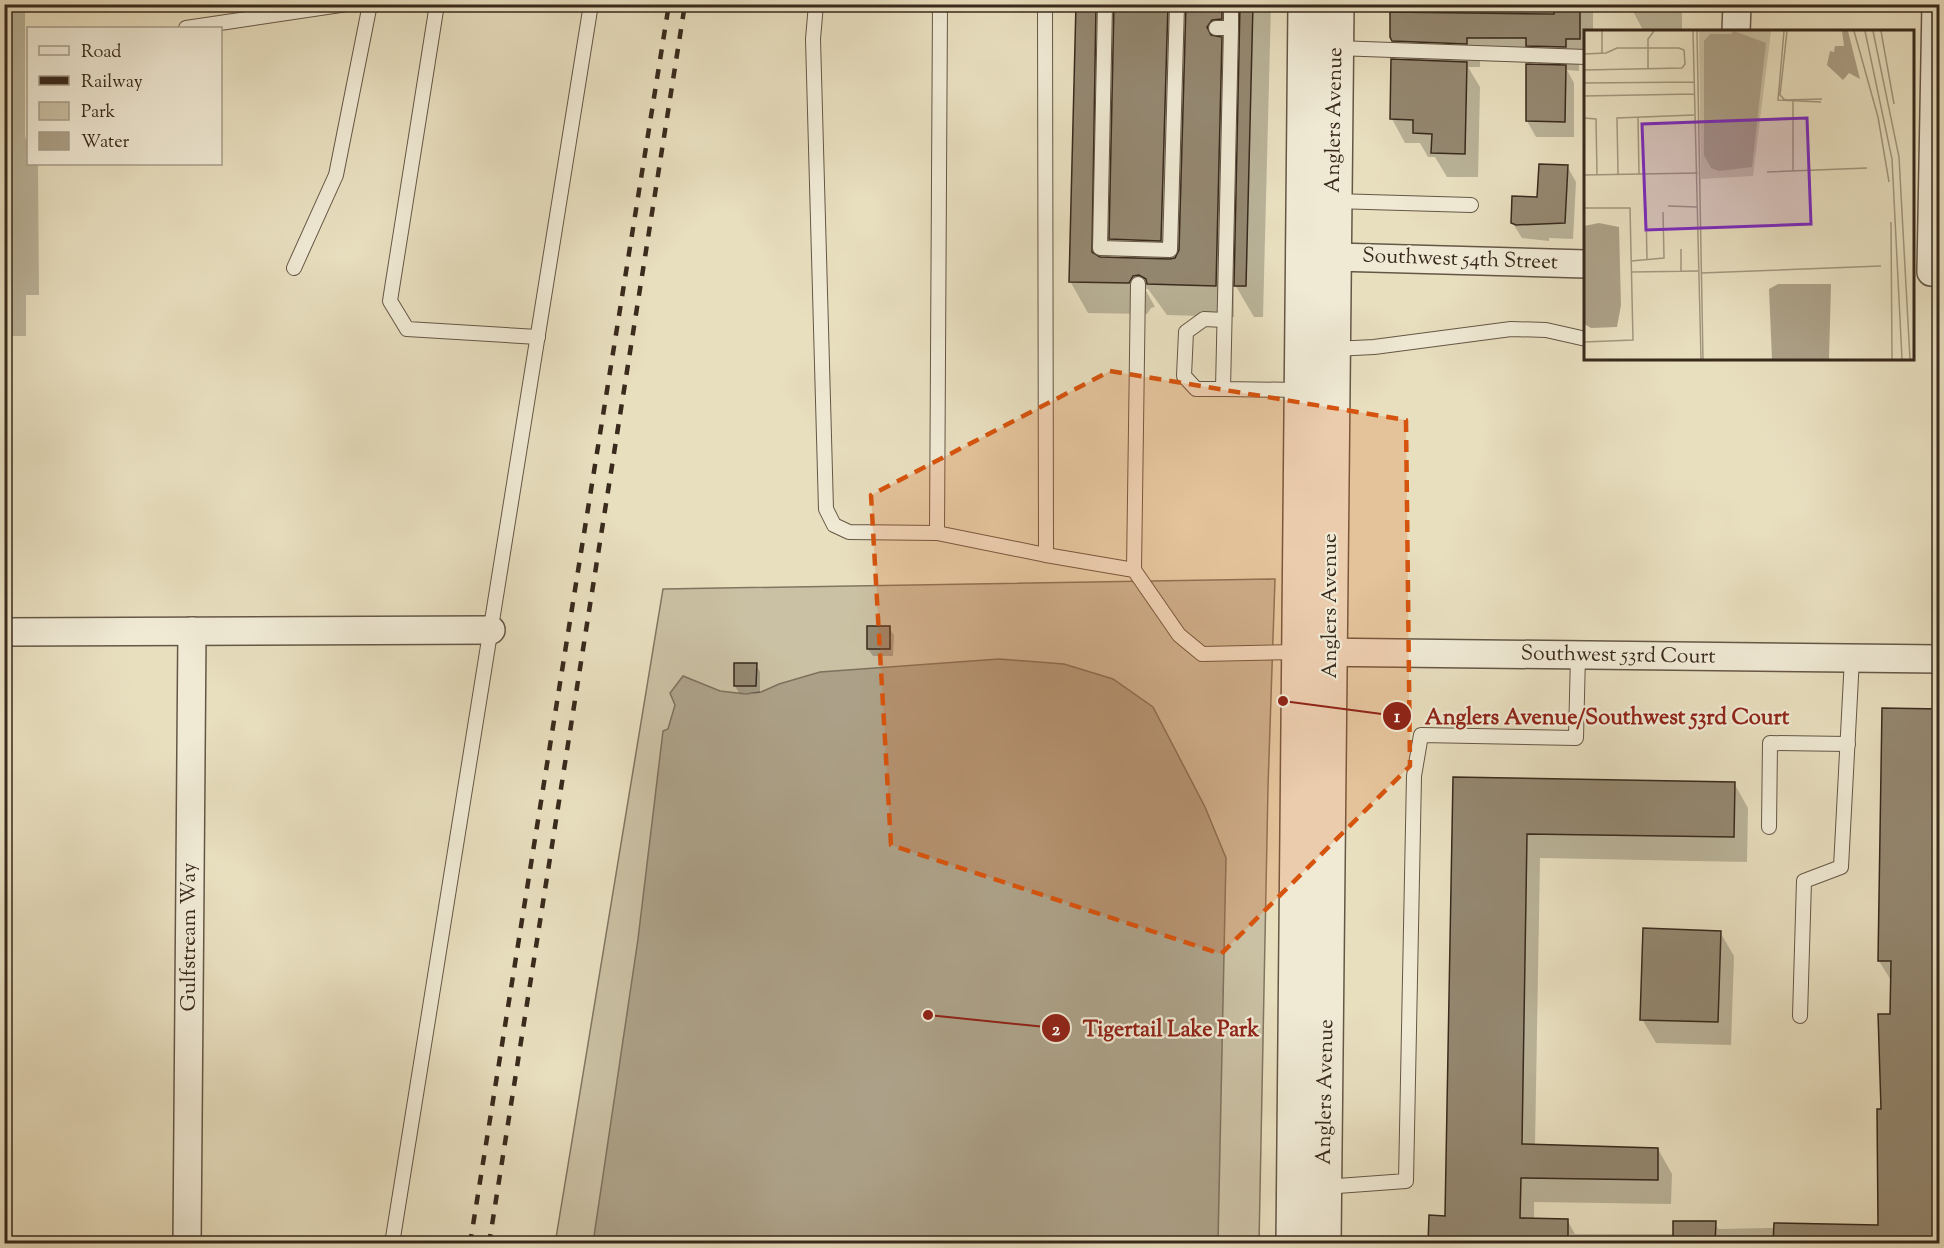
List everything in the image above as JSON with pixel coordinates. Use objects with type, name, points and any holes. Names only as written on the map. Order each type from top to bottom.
[{"type":"street","name":"Anglers Avenue","points":[[1293,1244],[1305,4]]},
{"type":"street","name":"Anglers Avenue","points":[[1324,1244],[1337,4]]},
{"type":"street","points":[[1736,30],[1737,4]]},
{"type":"street","points":[[1931,272],[1936,4]]},
{"type":"street","name":"Southwest 54th Street","points":[[1335,257],[1584,264]]},
{"type":"street","points":[[4,632],[491,630]]},
{"type":"street","name":"Gulfstream Way","points":[[188,1244],[192,631]]},
{"type":"street","name":"Southwest 53rd Court","points":[[1297,652],[1940,659]]},
{"type":"lane","points":[[193,27],[346,4]]},
{"type":"lane","points":[[294,268],[336,175],[370,4]]},
{"type":"lane","points":[[437,4],[390,302],[407,329],[538,337]]},
{"type":"lane","points":[[392,1244],[591,4]]},
{"type":"lane","points":[[816,4],[813,39],[826,509],[834,525],[849,532],[938,533],[1134,570]]},
{"type":"lane","points":[[938,533],[940,4]]},
{"type":"lane","points":[[1045,4],[1046,555]]},
{"type":"lane","points":[[1105,4],[1100,248],[1170,250],[1177,4]]},
{"type":"lane","points":[[1223,390],[1223,28],[1231,4]]},
{"type":"lane","points":[[1336,48],[1584,57]]},
{"type":"lane","points":[[1334,201],[1472,205]]},
{"type":"lane","points":[[1138,284],[1134,570],[1179,635],[1202,654],[1297,652]]},
{"type":"lane","points":[[1224,320],[1204,319],[1186,332],[1184,376],[1196,389],[1301,390]]},
{"type":"lane","points":[[1334,349],[1374,347],[1511,328],[1546,330],[1584,339]]},
{"type":"lane","points":[[1324,1187],[1406,1181],[1414,776],[1421,735],[1576,738],[1578,655]]},
{"type":"lane","points":[[1800,1016],[1804,881],[1841,867],[1852,658]]},
{"type":"lane","points":[[1769,827],[1770,743],[1848,744]]},
{"type":"highlighted area","points":[[1110,371],[1406,420],[1410,766],[1221,954],[891,845],[871,495]]},
{"type":"green space","points":[[1275,579],[1268,787],[1259,1243],[555,1244],[663,589]]},
{"type":"water","points":[[999,659],[1064,664],[1113,679],[1153,707],[1205,807],[1226,858],[1218,1243],[593,1243],[638,939],[663,731],[668,729],[675,705],[670,693],[683,676],[720,691],[746,694],[761,692],[820,672]]},
{"type":"building","points":[[1076,4],[1096,4],[1092,252],[1100,257],[1170,259],[1175,258],[1179,250],[1186,4],[1222,4],[1222,19],[1212,20],[1207,27],[1211,35],[1222,37],[1216,286],[1147,284],[1146,279],[1139,275],[1133,276],[1129,283],[1069,282]]},
{"type":"building","points":[[1114,4],[1168,4],[1161,241],[1109,239]]},
{"type":"building","points":[[1240,4],[1253,4],[1246,286],[1234,286]]},
{"type":"building","points":[[1554,4],[1580,4],[1580,39],[1566,39],[1566,47],[1526,46],[1526,38],[1467,38],[1467,44],[1392,41],[1390,37],[1390,12],[1554,14]]},
{"type":"building","points":[[1391,59],[1467,62],[1465,154],[1431,153],[1432,134],[1413,133],[1413,120],[1390,119]]},
{"type":"building","points":[[1526,64],[1566,65],[1565,122],[1526,121]]},
{"type":"building","points":[[1539,164],[1568,165],[1565,223],[1516,225],[1511,223],[1512,196],[1537,197]]},
{"type":"building","points":[[867,626],[890,626],[890,649],[867,649]]},
{"type":"building","points":[[734,663],[757,663],[756,686],[734,686]]},
{"type":"building","points":[[1882,708],[1940,709],[1940,1244],[1773,1244],[1774,1223],[1878,1225],[1877,1109],[1881,1109],[1878,1014],[1890,1014],[1891,961],[1878,961]]},
{"type":"building","points":[[1453,777],[1735,782],[1734,837],[1527,834],[1522,1144],[1658,1148],[1658,1180],[1521,1178],[1520,1218],[1568,1219],[1568,1244],[1428,1244],[1429,1215],[1445,1216]]},
{"type":"building","points":[[1643,928],[1721,931],[1718,1022],[1640,1020]]},
{"type":"building","points":[[1673,1221],[1716,1221],[1715,1244],[1673,1244]]},
{"type":"railway","points":[[470,1244],[669,4]]},
{"type":"railway","points":[[489,1244],[685,4]]},
{"type":"place","name":"Anglers Avenue/Southwest 53rd Court","points":[[1283,701]]},
{"type":"place","name":"Tigertail Lake Park","points":[[928,1015]]}]
